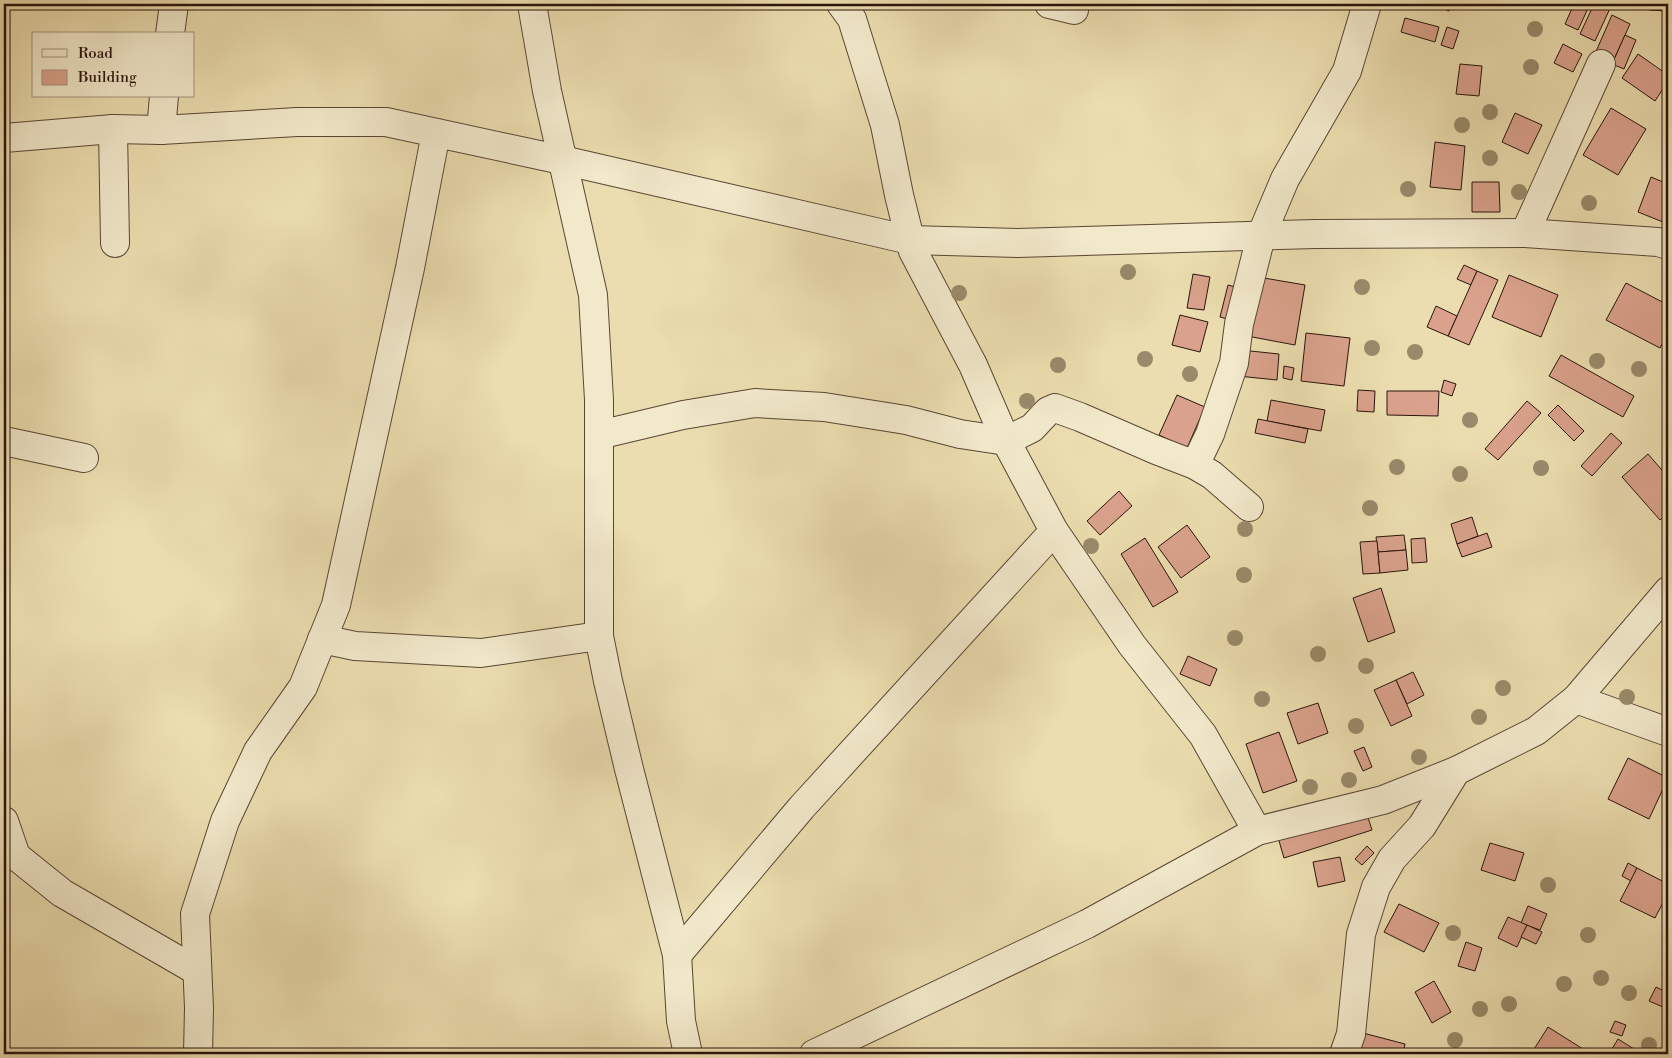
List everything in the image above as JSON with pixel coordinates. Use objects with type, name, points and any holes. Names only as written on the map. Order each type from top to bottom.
[{"type":"street","points":[[170,32],[174,4]]},
{"type":"street","points":[[532,4],[547,91],[593,295],[599,400],[599,636],[629,769],[677,955],[681,1021],[688,1054]]},
{"type":"street","points":[[841,4],[852,19],[885,125],[912,251],[973,365],[1006,441],[1054,531],[1132,645],[1203,735],[1257,831]]},
{"type":"street","points":[[1195,465],[1210,434],[1234,363],[1239,324],[1261,236],[1285,179],[1347,71],[1367,4]]},
{"type":"street","points":[[1526,233],[1601,64]]},
{"type":"street","points":[[161,130],[164,98]]},
{"type":"street","points":[[4,138],[113,129],[161,130],[297,122],[386,122],[562,160],[910,240],[1018,244],[1261,236],[1526,233],[1658,242],[1668,245]]},
{"type":"street","points":[[113,129],[115,243]]},
{"type":"street","points":[[198,1054],[199,1008],[195,914],[225,821],[258,750],[303,686],[336,605],[410,268],[436,133]]},
{"type":"street","points":[[599,435],[683,416],[755,403],[833,408],[906,420],[960,434],[1006,441],[1032,428],[1048,411],[1055,408],[1195,465],[1212,475],[1249,507]]},
{"type":"street","points":[[4,441],[84,458]]},
{"type":"street","points":[[677,955],[802,807],[1054,531]]},
{"type":"street","points":[[814,1054],[1087,924],[1257,831],[1382,800],[1456,771],[1536,731],[1576,699],[1668,591]]},
{"type":"street","points":[[322,639],[355,646],[481,653],[599,636]]},
{"type":"street","points":[[1576,699],[1668,732]]},
{"type":"street","points":[[1344,1054],[1350,1034],[1361,934],[1376,887],[1392,858],[1422,826],[1456,771]]},
{"type":"street","points":[[4,821],[10,851],[62,893],[197,972]]},
{"type":"building","points":[[1439,4],[1452,4],[1449,11],[1438,6]]},
{"type":"building","points":[[1574,4],[1590,4],[1578,30],[1565,24]]},
{"type":"building","points":[[1594,4],[1612,4],[1595,41],[1580,34]]},
{"type":"building","points":[[1649,4],[1668,4],[1668,11],[1649,10]]},
{"type":"building","points":[[1612,15],[1630,24],[1612,64],[1594,56]]},
{"type":"building","points":[[1405,18],[1439,27],[1435,42],[1401,32]]},
{"type":"building","points":[[1447,27],[1459,31],[1453,49],[1441,45]]},
{"type":"building","points":[[1625,35],[1636,40],[1624,69],[1612,64]]},
{"type":"building","points":[[1563,44],[1582,54],[1573,72],[1554,63]]},
{"type":"building","points":[[1638,54],[1668,75],[1668,81],[1655,101],[1622,78]]},
{"type":"building","points":[[1460,64],[1482,66],[1479,96],[1456,94]]},
{"type":"building","points":[[1611,108],[1646,129],[1618,175],[1583,155]]},
{"type":"building","points":[[1515,113],[1542,125],[1528,154],[1502,142]]},
{"type":"building","points":[[1435,142],[1465,146],[1461,190],[1430,187]]},
{"type":"building","points":[[1651,177],[1668,184],[1668,224],[1638,212]]},
{"type":"building","points":[[1472,182],[1499,182],[1500,212],[1472,212]]},
{"type":"building","points":[[1464,265],[1477,271],[1471,285],[1457,279]]},
{"type":"building","points":[[1477,271],[1498,280],[1469,345],[1448,336]]},
{"type":"building","points":[[1193,274],[1210,277],[1204,310],[1187,308]]},
{"type":"building","points":[[1509,275],[1558,295],[1541,337],[1492,317]]},
{"type":"building","points":[[1258,277],[1305,285],[1295,345],[1247,336]]},
{"type":"building","points":[[1626,283],[1668,305],[1668,332],[1660,348],[1606,320]]},
{"type":"building","points":[[1228,285],[1239,288],[1231,320],[1220,317]]},
{"type":"building","points":[[1436,306],[1457,316],[1448,336],[1427,327]]},
{"type":"building","points":[[1180,315],[1208,322],[1200,352],[1172,345]]},
{"type":"building","points":[[1306,333],[1350,338],[1344,386],[1301,381]]},
{"type":"building","points":[[1241,350],[1279,354],[1277,380],[1238,376]]},
{"type":"building","points":[[1561,355],[1634,396],[1623,417],[1549,376]]},
{"type":"building","points":[[1284,366],[1294,368],[1292,380],[1283,378]]},
{"type":"building","points":[[1444,380],[1456,384],[1452,396],[1441,392]]},
{"type":"building","points":[[1358,390],[1375,391],[1374,412],[1357,411]]},
{"type":"building","points":[[1387,391],[1439,391],[1438,416],[1387,415]]},
{"type":"building","points":[[1177,395],[1205,407],[1187,448],[1159,435]]},
{"type":"building","points":[[1271,400],[1325,410],[1321,431],[1267,421]]},
{"type":"building","points":[[1527,401],[1541,413],[1498,460],[1485,449]]},
{"type":"building","points":[[1558,405],[1584,431],[1574,441],[1548,415]]},
{"type":"building","points":[[1258,419],[1308,429],[1305,443],[1255,433]]},
{"type":"building","points":[[1611,433],[1622,443],[1592,476],[1581,466]]},
{"type":"building","points":[[1648,454],[1668,477],[1668,513],[1660,520],[1622,477]]},
{"type":"building","points":[[1119,491],[1132,506],[1100,535],[1087,521]]},
{"type":"building","points":[[1472,517],[1478,536],[1457,544],[1451,524]]},
{"type":"building","points":[[1187,525],[1210,557],[1181,578],[1158,547]]},
{"type":"building","points":[[1487,533],[1492,547],[1462,557],[1457,544]]},
{"type":"building","points":[[1404,535],[1406,550],[1378,552],[1376,537]]},
{"type":"building","points":[[1145,538],[1178,592],[1153,607],[1121,554]]},
{"type":"building","points":[[1425,538],[1427,562],[1412,563],[1411,539]]},
{"type":"building","points":[[1377,541],[1380,573],[1363,574],[1360,542]]},
{"type":"building","points":[[1406,550],[1408,570],[1380,573],[1378,552]]},
{"type":"building","points":[[1381,588],[1395,632],[1368,642],[1353,598]]},
{"type":"building","points":[[1188,656],[1217,669],[1210,686],[1180,674]]},
{"type":"building","points":[[1413,672],[1424,695],[1407,704],[1396,680]]},
{"type":"building","points":[[1396,680],[1412,716],[1391,726],[1374,690]]},
{"type":"building","points":[[1318,703],[1328,733],[1298,744],[1287,713]]},
{"type":"building","points":[[1279,732],[1297,781],[1263,793],[1246,744]]},
{"type":"building","points":[[1364,747],[1372,767],[1363,771],[1354,751]]},
{"type":"building","points":[[1628,758],[1668,778],[1649,819],[1608,799]]},
{"type":"building","points":[[1364,805],[1372,830],[1284,858],[1277,834]]},
{"type":"building","points":[[1490,843],[1524,853],[1515,881],[1481,870]]},
{"type":"building","points":[[1367,846],[1374,853],[1362,865],[1355,859]]},
{"type":"building","points":[[1340,857],[1345,881],[1318,887],[1313,862]]},
{"type":"building","points":[[1628,863],[1637,868],[1631,881],[1622,876]]},
{"type":"building","points":[[1637,868],[1668,884],[1668,893],[1655,918],[1620,901]]},
{"type":"building","points":[[1399,904],[1439,923],[1424,952],[1384,932]]},
{"type":"building","points":[[1528,906],[1547,914],[1540,930],[1521,923]]},
{"type":"building","points":[[1508,917],[1527,925],[1517,947],[1498,938]]},
{"type":"building","points":[[1527,925],[1542,932],[1536,944],[1521,937]]},
{"type":"building","points":[[1466,942],[1482,948],[1475,971],[1458,966]]},
{"type":"building","points":[[1434,981],[1451,1012],[1432,1023],[1415,992]]},
{"type":"building","points":[[1656,987],[1668,993],[1663,1007],[1649,1001]]},
{"type":"building","points":[[1615,1021],[1626,1025],[1622,1036],[1610,1032]]},
{"type":"building","points":[[1548,1027],[1583,1049],[1580,1054],[1531,1054]]},
{"type":"building","points":[[1363,1033],[1405,1044],[1403,1054],[1358,1054]]},
{"type":"building","points":[[1618,1039],[1642,1054],[1609,1054]]}]
